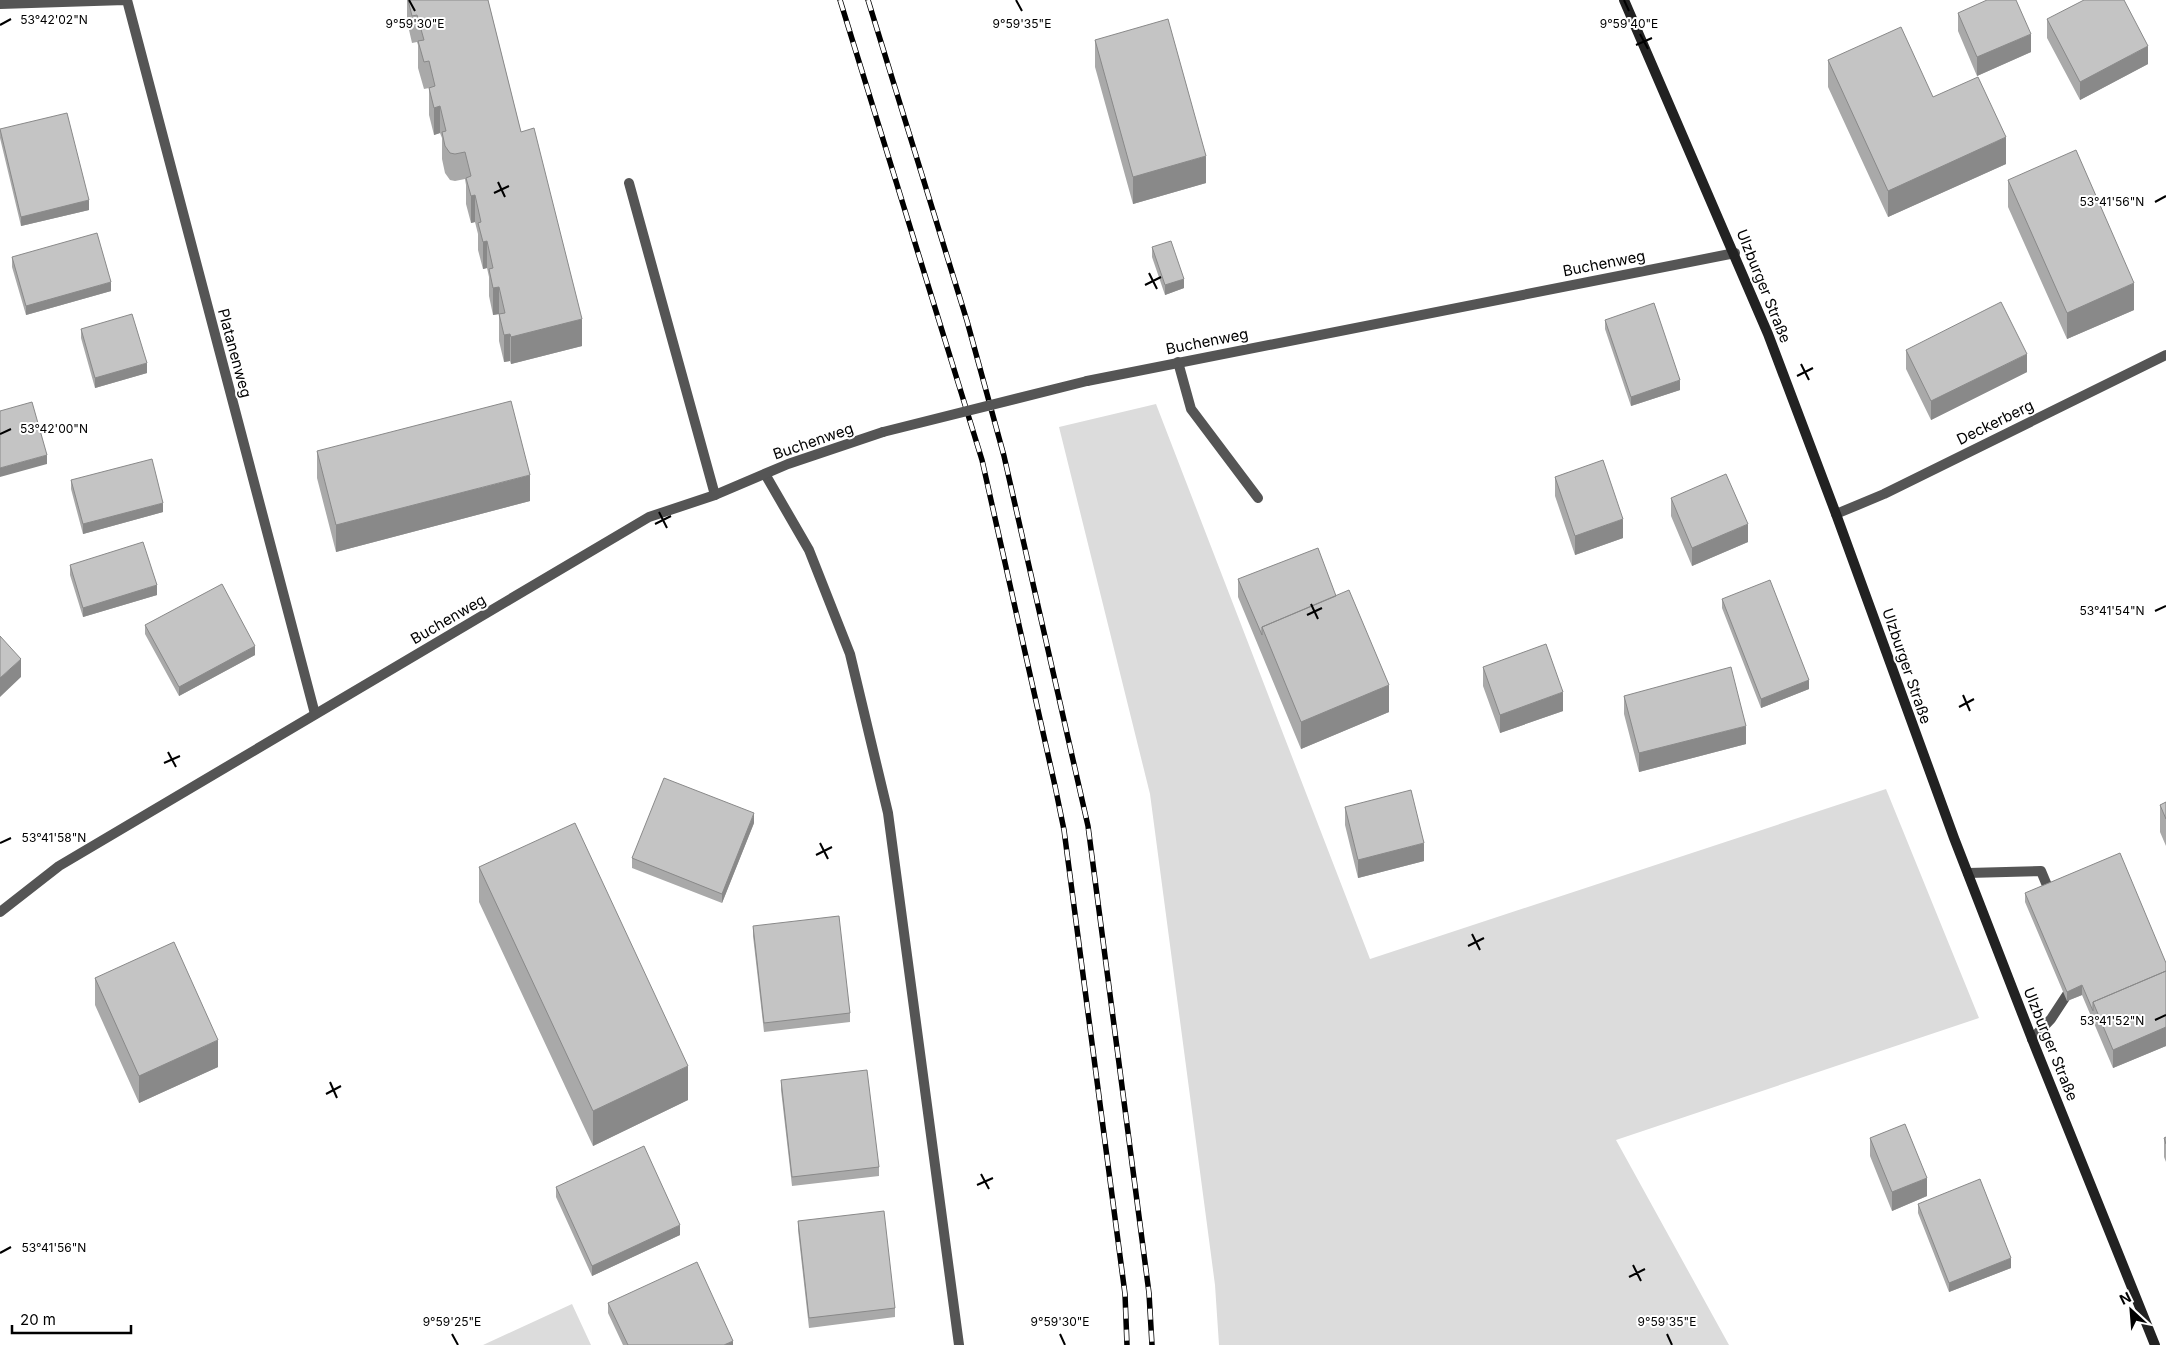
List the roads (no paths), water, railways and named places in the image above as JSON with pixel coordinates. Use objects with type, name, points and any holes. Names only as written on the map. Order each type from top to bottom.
[{"type":"main road","name":"Ulzburger Straße","points":[[1624,0],[1735,253],[1768,334],[1968,873],[2032,1039],[2156,1345]]},
{"type":"street","points":[[0,4],[126,0]]},
{"type":"street","name":"Platanenweg","points":[[126,0],[315,714]]},
{"type":"street","points":[[628,184],[715,495]]},
{"type":"street","name":"Buchenweg","points":[[0,912],[59,866],[649,517],[715,495],[788,464],[884,432],[1087,380],[1735,253]]},
{"type":"street","name":"Deckerberg","points":[[1836,514],[1893,489],[2166,355]]},
{"type":"street","points":[[1178,362],[1191,408],[1258,498]]},
{"type":"street","points":[[765,474],[809,550],[850,654],[886,804],[959,1345]]},
{"type":"street","points":[[1968,873],[2041,871],[2056,907]]},
{"type":"street","points":[[2032,1039],[2051,1020],[2078,979]]},
{"type":"railway","points":[[840,0],[982,460],[1055,786],[1064,830],[1125,1294],[1127,1345]]},
{"type":"railway","points":[[868,0],[967,321],[1004,456],[1088,826],[1149,1293],[1152,1345]]}]
